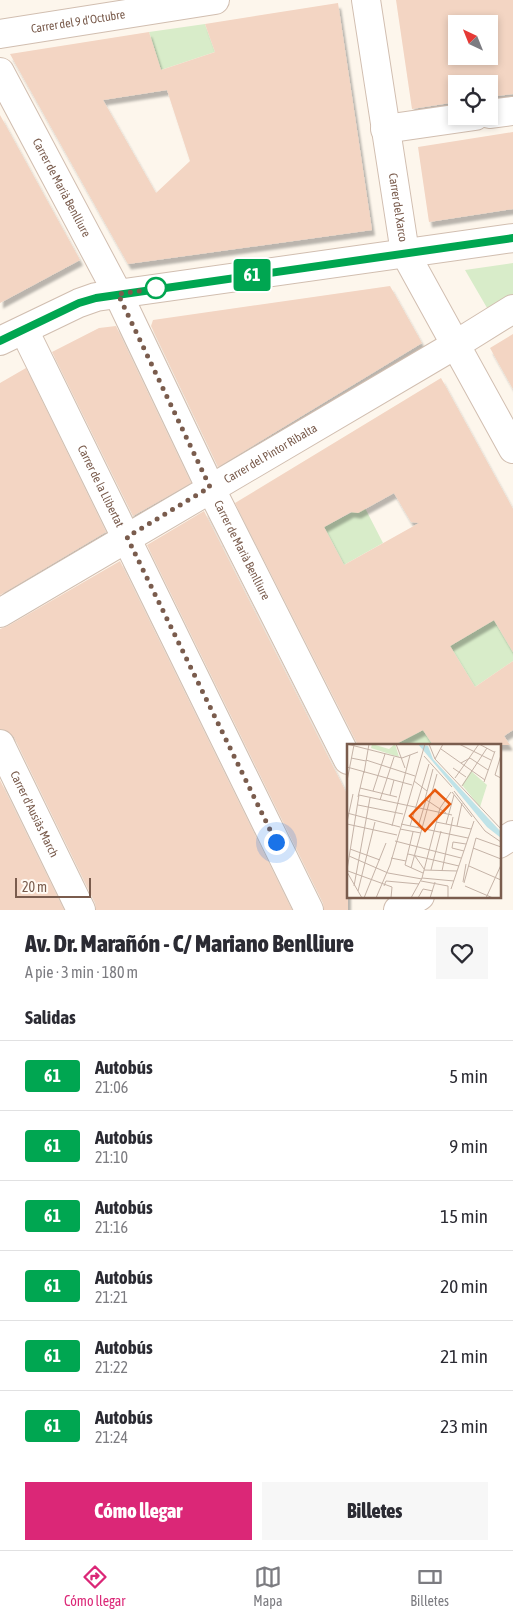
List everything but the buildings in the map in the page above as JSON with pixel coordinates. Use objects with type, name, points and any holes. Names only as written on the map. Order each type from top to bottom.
[{"type":"street","name":"Carrer del 9 d'Octubre","points":[[0,34],[215,0]]},
{"type":"street","name":"Carrer del Xarco","points":[[366,0],[405,253],[513,450]]},
{"type":"street","name":"Carrer de Marià Benlliure","points":[[0,72],[118,294],[210,487],[347,758]]},
{"type":"street","points":[[498,113],[513,111]]},
{"type":"street","points":[[385,129],[448,120]]},
{"type":"street","points":[[0,341],[79,303],[96,298],[513,238]]},
{"type":"street","name":"Carrer del Pintor Ribalta","points":[[0,612],[210,487],[455,345],[513,309]]},
{"type":"street","name":"Carrer de la Llibertat","points":[[24,330],[309,910]]},
{"type":"street","name":"Carrer d'Ausiàs March","points":[[0,744],[81,910]]},
{"type":"street","points":[[500,843],[513,836]]},
{"type":"green space","points":[[205,24],[215,52],[161,70],[149,32]]},
{"type":"green space","points":[[513,263],[513,299],[490,313],[465,270]]},
{"type":"green space","points":[[364,506],[383,543],[344,565],[324,527]]},
{"type":"green space","points":[[494,620],[513,652],[513,661],[475,687],[450,646]]},
{"type":"green space","points":[[423,730],[432,744],[396,744]]},
{"type":"bus line","name":"61","points":[[0,341],[79,303],[96,298],[513,238]]},
{"type":"route","points":[[156,288],[161,288],[118,294],[210,487],[127,537],[276,842]]}]
